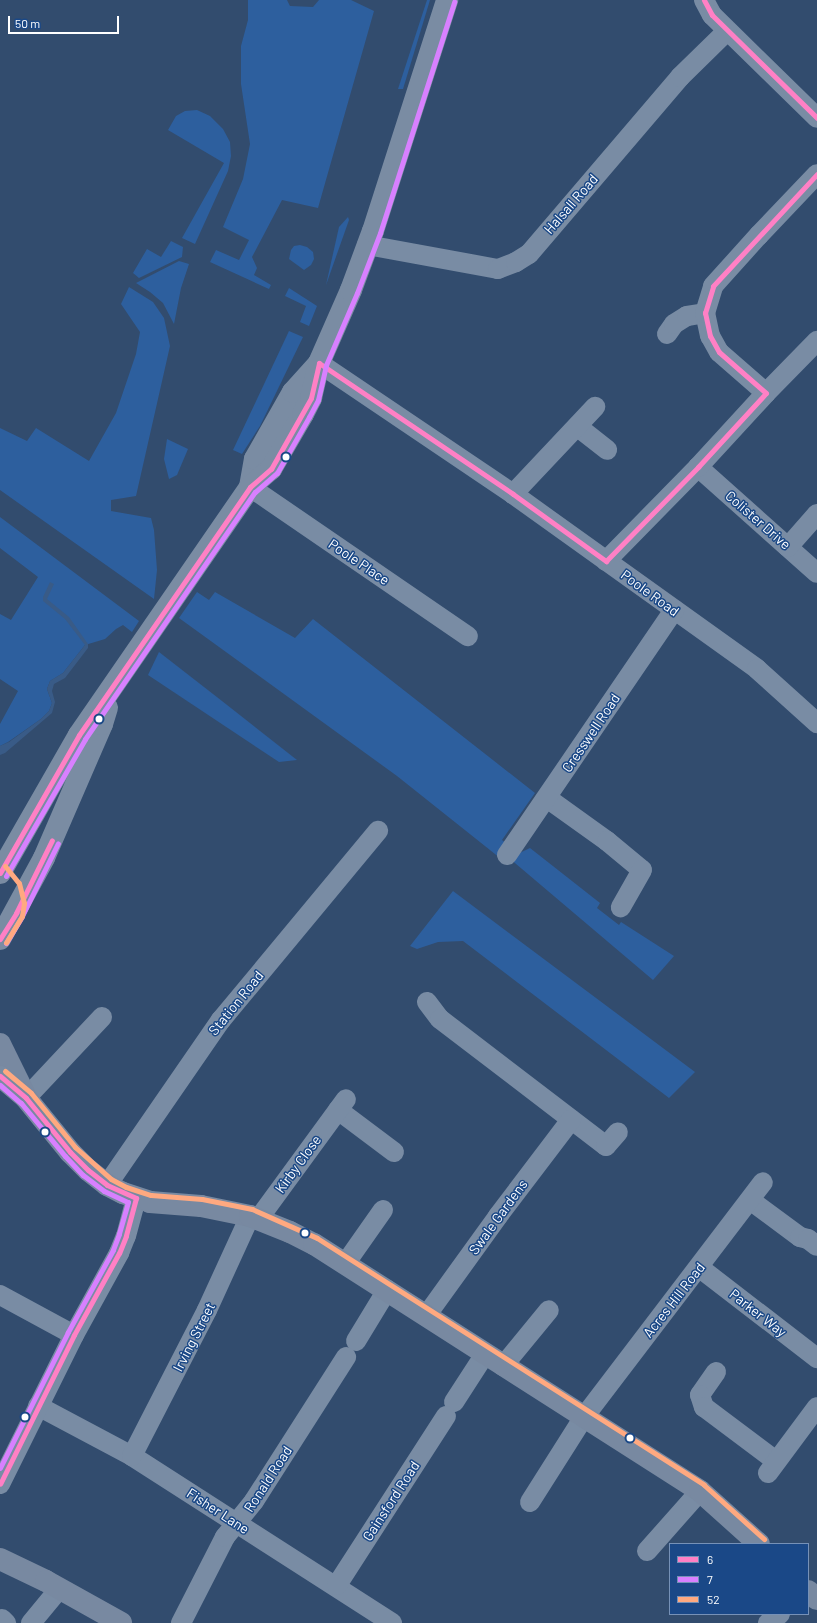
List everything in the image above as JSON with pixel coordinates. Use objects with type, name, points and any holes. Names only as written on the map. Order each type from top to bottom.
[{"type":"highway","points":[[8,918],[18,904],[16,894],[11,883],[0,871],[23,834],[79,735],[115,685],[124,669],[250,487],[271,469],[311,398],[318,363],[351,290],[367,245],[447,0]]},
{"type":"highway","points":[[0,939],[8,918],[44,858],[102,724],[115,685]]},
{"type":"highway","points":[[0,838],[23,834]]},
{"type":"main road","points":[[0,1044],[26,1098]]},
{"type":"main road","points":[[1,1077],[26,1098],[70,1152],[88,1170],[107,1185],[136,1198],[150,1202],[218,1208],[255,1217],[296,1235],[387,1290],[484,1354],[700,1491],[758,1543]]},
{"type":"main road","points":[[0,1559],[121,1623]]},
{"type":"main road","points":[[809,1592],[817,1598]]},
{"type":"street","points":[[704,0],[712,15],[727,31],[817,118]]},
{"type":"street","name":"Halsall Road","points":[[367,245],[498,269],[516,262],[529,254],[680,77],[727,31]]},
{"type":"street","points":[[766,393],[719,352],[710,336],[705,313],[713,286],[759,234],[817,174]]},
{"type":"street","points":[[667,334],[674,324],[687,316],[705,313]]},
{"type":"street","points":[[606,561],[698,467],[766,393],[817,341]]},
{"type":"street","name":"Poole Road","points":[[318,363],[513,494],[757,669],[817,722]]},
{"type":"street","points":[[513,494],[578,427],[595,407]]},
{"type":"street","points":[[578,427],[606,450]]},
{"type":"street","name":"Colister Drive","points":[[698,467],[817,573]]},
{"type":"street","name":"Poole Place","points":[[250,487],[468,636]]},
{"type":"street","points":[[788,547],[817,514]]},
{"type":"street","name":"Cresswell Road","points":[[507,855],[674,610]]},
{"type":"street","points":[[547,798],[607,841],[642,870],[621,908]]},
{"type":"street","name":"Station Road","points":[[107,1185],[221,1020],[378,831]]},
{"type":"street","points":[[427,1002],[440,1019],[606,1146],[618,1132]]},
{"type":"street","points":[[26,1098],[102,1016]]},
{"type":"street","name":"Kirby Close","points":[[255,1217],[342,1104],[394,1152]]},
{"type":"street","name":"Swale Gardens","points":[[426,1316],[498,1216],[571,1120]]},
{"type":"street","name":"Acres Hill Road","points":[[530,1502],[584,1417],[686,1282],[700,1268],[763,1182]]},
{"type":"street","points":[[0,1484],[74,1335],[126,1236],[136,1198]]},
{"type":"street","points":[[750,1200],[800,1237],[808,1239],[817,1246]]},
{"type":"street","points":[[345,1264],[383,1210]]},
{"type":"street","name":"Irving Street","points":[[132,1456],[255,1217]]},
{"type":"street","name":"Parker Way","points":[[700,1268],[817,1358]]},
{"type":"street","name":"Ronald Road","points":[[181,1623],[225,1537],[254,1501],[387,1290]]},
{"type":"street","points":[[0,1296],[74,1335]]},
{"type":"street","points":[[503,1366],[549,1310]]},
{"type":"street","name":"Gainsford Road","points":[[337,1586],[484,1354]]},
{"type":"street","points":[[716,1372],[700,1395],[704,1408],[772,1467],[817,1407]]},
{"type":"street","name":"Fisher Lane","points":[[38,1406],[132,1456],[337,1586],[392,1623]]},
{"type":"street","points":[[647,1551],[700,1491]]},
{"type":"street","points":[[31,1623],[59,1589]]},
{"type":"street","points":[[768,1623],[779,1615]]},
{"type":"shaded area","points":[[248,0],[287,0],[290,6],[313,7],[319,0],[351,0],[374,11],[318,208],[282,200],[252,257],[257,268],[254,275],[271,285],[269,289],[210,262],[216,250],[239,260],[249,240],[223,227],[243,179],[250,144],[241,84],[241,46],[248,20]]},
{"type":"shaded area","points":[[427,0],[430,0],[403,89],[398,89]]},
{"type":"shaded area","points":[[197,110],[210,116],[223,129],[230,142],[231,156],[228,171],[195,244],[182,238],[224,163],[168,130],[176,116],[185,111]]},
{"type":"shaded area","points":[[348,217],[349,220],[326,285],[339,227]]},
{"type":"shaded area","points":[[171,241],[183,247],[182,257],[139,278],[133,273],[147,249],[161,257]]},
{"type":"shaded area","points":[[300,245],[307,247],[313,252],[314,259],[311,265],[304,270],[289,259],[291,250],[294,246]]},
{"type":"shaded area","points":[[179,261],[189,264],[181,288],[174,324],[163,303],[136,283]]},
{"type":"shaded area","points":[[129,287],[153,302],[164,318],[170,346],[136,496],[111,500],[111,511],[151,518],[154,530],[157,570],[154,599],[0,490],[0,428],[27,441],[36,428],[89,461],[116,413],[136,354],[140,332],[121,304]]},
{"type":"shaded area","points":[[289,288],[317,306],[309,326],[300,322],[306,306],[285,296]]},
{"type":"shaded area","points":[[289,331],[303,337],[260,426],[242,454],[233,450]]},
{"type":"shaded area","points":[[167,439],[188,449],[177,475],[169,479],[164,459]]},
{"type":"shaded area","points":[[0,517],[139,621],[132,632],[123,625],[105,639],[85,645],[63,673],[50,681],[47,689],[52,703],[49,711],[41,719],[0,746],[0,724],[18,691],[0,679],[0,614],[11,620],[38,577],[0,548]]},
{"type":"shaded area","points":[[50,582],[54,584],[47,599],[69,617],[88,644],[88,648],[65,678],[54,684],[52,691],[55,702],[52,713],[5,753],[0,755],[0,746],[9,742],[41,719],[49,711],[52,703],[47,689],[50,681],[63,673],[85,645],[65,619],[43,601],[43,597]]},
{"type":"shaded area","points":[[197,592],[209,600],[215,592],[295,638],[313,619],[535,793],[502,840],[507,844],[500,858],[397,776],[179,618]]},
{"type":"shaded area","points":[[159,652],[297,760],[279,762],[148,675]]},
{"type":"shaded area","points":[[530,848],[600,903],[597,908],[619,925],[621,922],[674,956],[653,980],[509,858]]},
{"type":"shaded area","points":[[453,891],[695,1072],[669,1098],[463,941],[438,942],[417,949],[410,946]]},
{"type":"transit line","name":"6","points":[[704,0],[712,15],[817,118]]},
{"type":"transit line","name":"7","points":[[6,876],[85,739],[255,492],[277,473],[318,400],[326,365],[357,293],[380,233],[454,2]]},
{"type":"transit line","name":"6","points":[[319,363],[513,494],[606,561],[698,467],[766,393],[719,352],[710,336],[705,313],[713,286],[817,174]]},
{"type":"transit line","name":"6","points":[[0,873],[79,735],[250,487],[271,469],[311,398],[319,363]]},
{"type":"transit line","name":"6","points":[[0,939],[16,913],[52,840]]},
{"type":"transit line","name":"7","points":[[6,943],[22,916],[58,843]]},
{"type":"transit line","name":"52","points":[[5,866],[19,883],[24,903],[22,916],[6,943]]},
{"type":"transit line","name":"52","points":[[5,1071],[31,1093],[75,1147],[111,1179],[126,1187],[151,1195],[202,1199],[252,1209],[317,1238],[704,1485],[764,1539]]},
{"type":"transit line","name":"6","points":[[0,1076],[26,1098],[70,1152],[88,1170],[107,1185],[136,1198],[126,1236],[119,1253],[74,1335],[0,1484]]},
{"type":"transit line","name":"7","points":[[0,1085],[21,1103],[65,1156],[83,1175],[104,1191],[128,1202],[113,1250],[68,1332],[0,1468]]}]
